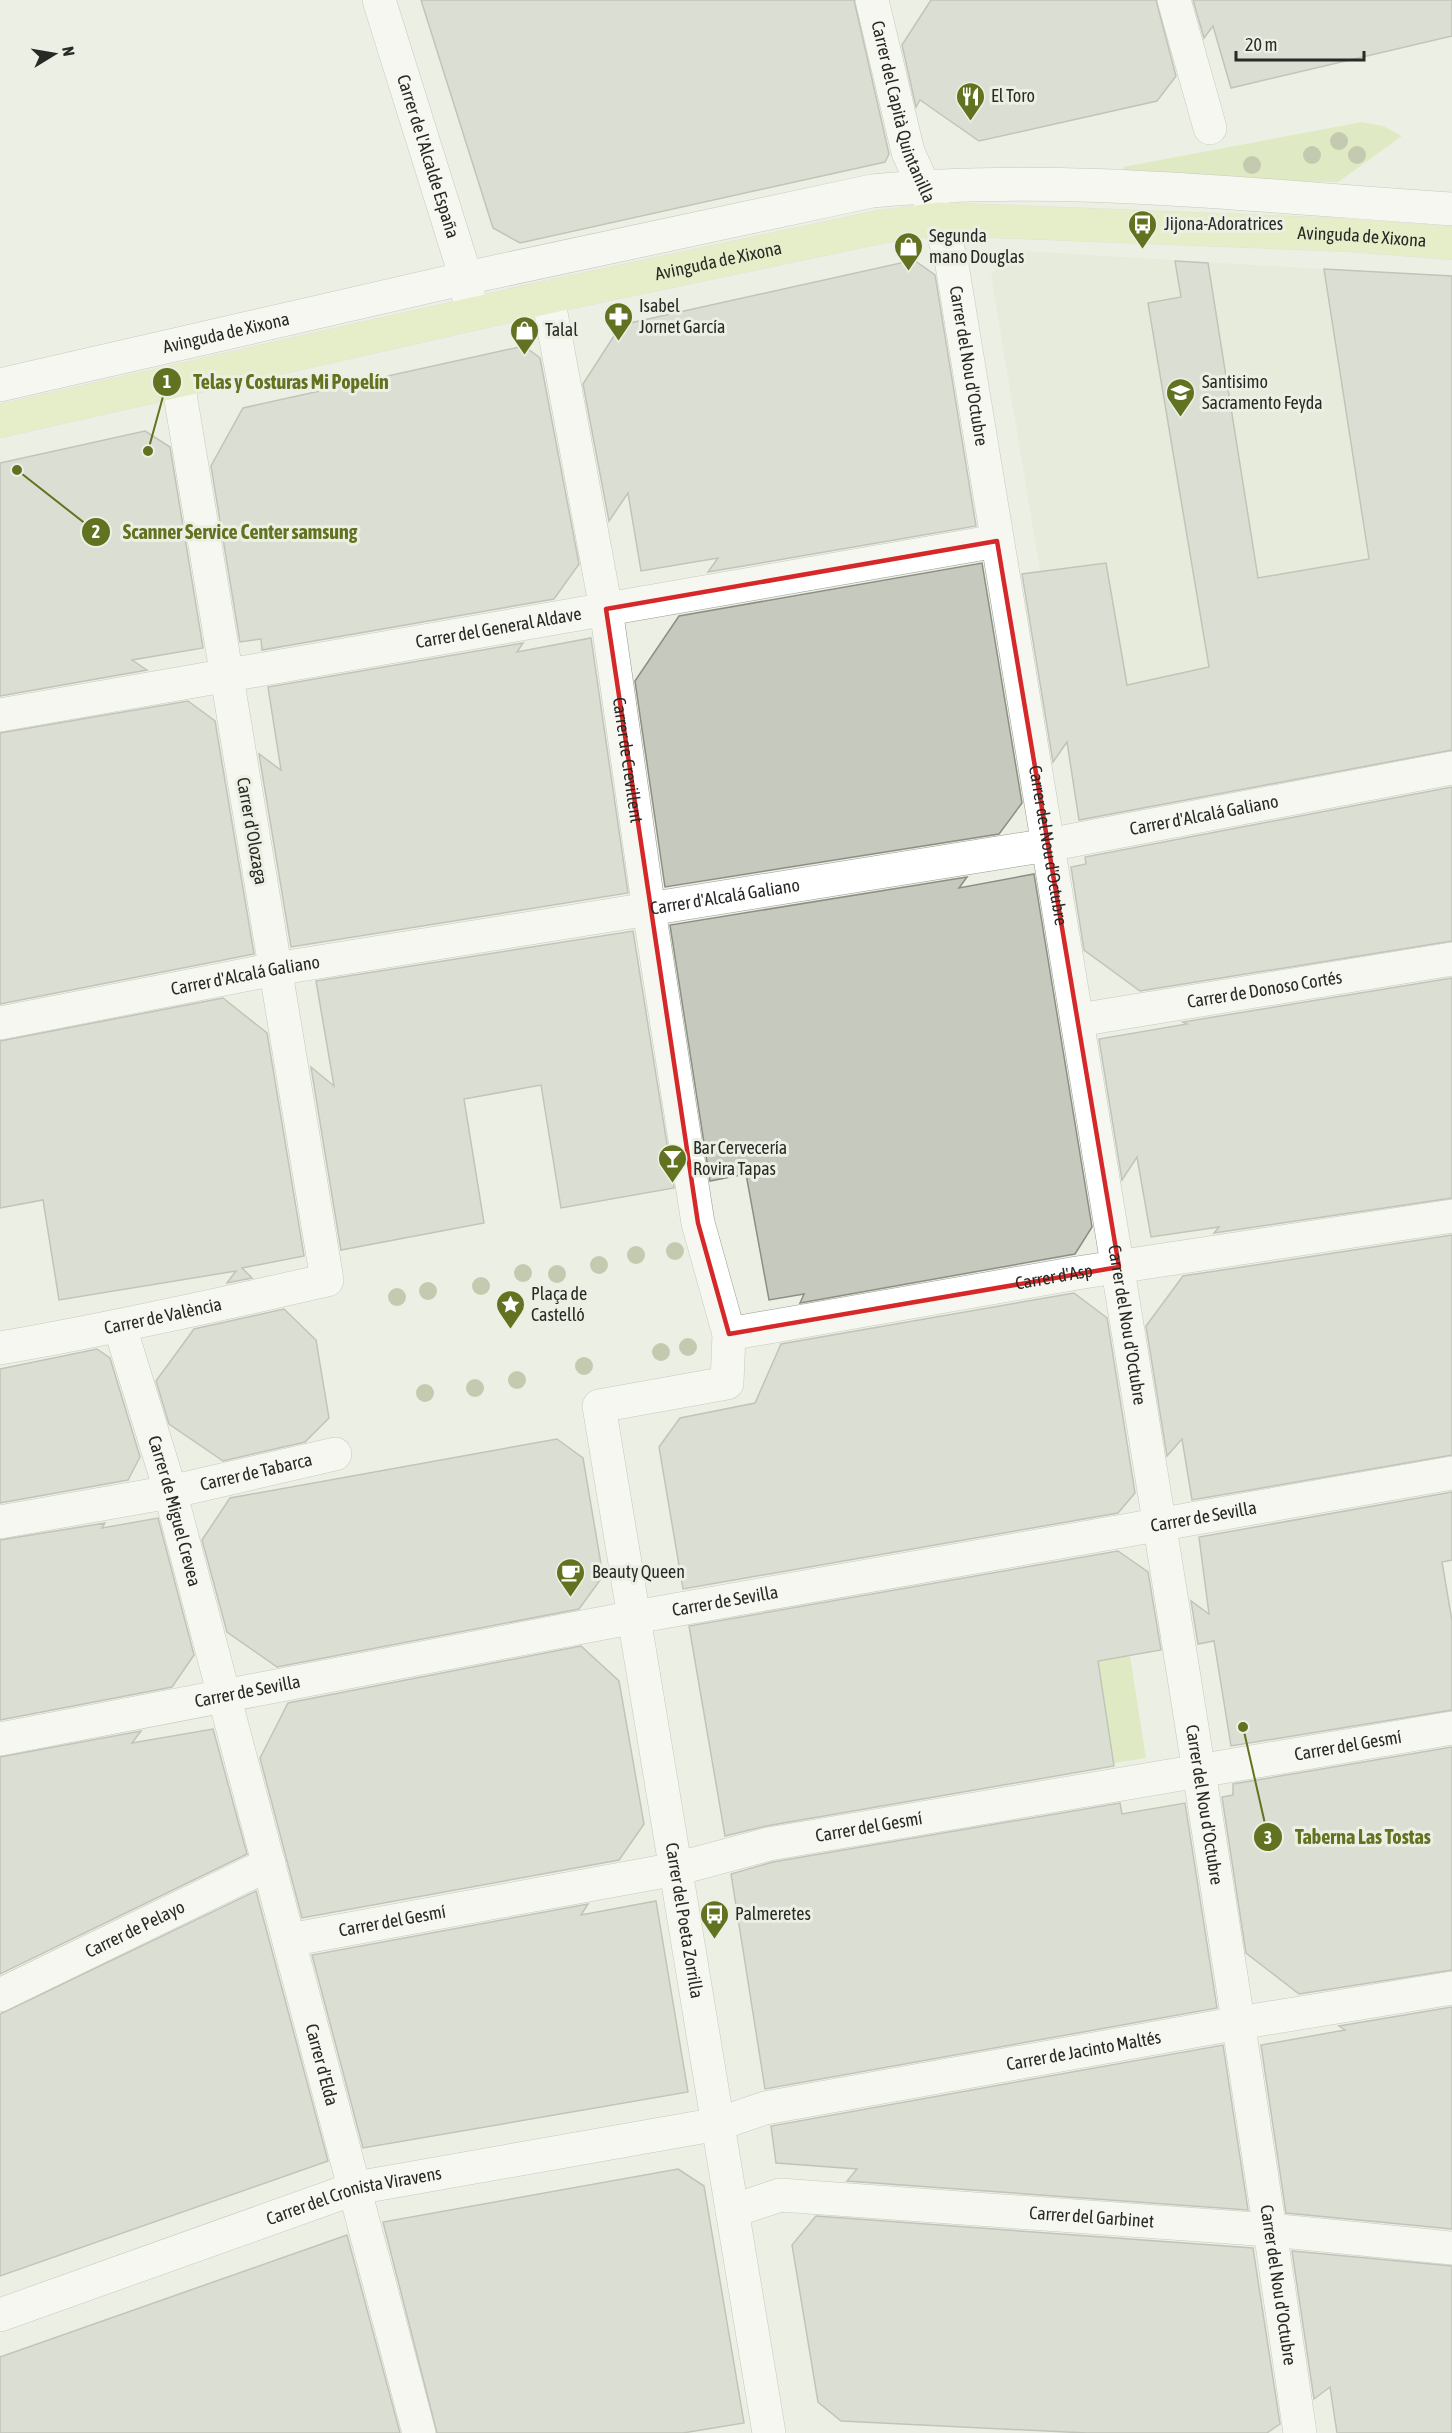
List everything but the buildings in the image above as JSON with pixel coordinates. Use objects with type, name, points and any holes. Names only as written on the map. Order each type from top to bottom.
[{"type":"main road","name":"Avinguda de Xixona","points":[[0,421],[548,297],[880,227],[938,219],[1337,235],[1452,243]]},
{"type":"street","name":"Carrer de l'Alcalde España","points":[[379,0],[466,278],[471,314]]},
{"type":"street","name":"Carrer del Capità Quintanilla","points":[[872,0],[908,152],[938,219]]},
{"type":"street","points":[[1174,0],[1210,128]]},
{"type":"street","name":"Avinguda de Xixona","points":[[0,385],[466,278],[873,191],[922,186],[1037,185],[1166,190],[1452,209]]},
{"type":"street","name":"Carrer del Nou d'Octubre","points":[[938,219],[951,259],[1119,1267],[1158,1525],[1200,1771],[1300,2433]]},
{"type":"street","name":"Carrer de Crevillent","points":[[548,297],[606,609],[649,910],[699,1223],[729,1334]]},
{"type":"street","name":"Carrer d'Olozaga","points":[[178,382],[327,1280]]},
{"type":"street","name":"Carrer del General Aldave","points":[[0,715],[997,541]]},
{"type":"street","name":"Carrer d'Alcalá Galiano","points":[[0,1023],[275,969],[1048,844],[1452,768]]},
{"type":"street","name":"Carrer de Donoso Cortés","points":[[1078,1020],[1452,959]]},
{"type":"street","name":"Carrer d'Asp","points":[[729,1334],[1119,1267],[1452,1216]]},
{"type":"street","name":"Carrer de València","points":[[0,1348],[120,1327],[150,1318],[327,1280]]},
{"type":"street","name":"Carrer de Miguel Crevea","points":[[120,1327],[170,1492],[224,1696]]},
{"type":"street","name":"Carrer del Poeta Zorrilla","points":[[729,1334],[727,1383],[599,1406],[769,2433]]},
{"type":"street","name":"Carrer de Tabarca","points":[[0,1522],[170,1492],[335,1454]]},
{"type":"street","name":"Carrer de Sevilla","points":[[0,1739],[635,1617],[1452,1473]]},
{"type":"street","name":"Carrer d'Elda","points":[[224,1696],[419,2433]]},
{"type":"street","name":"Carrer del Gesmí","points":[[289,1940],[676,1869],[769,1844],[1452,1728]]},
{"type":"street","name":"Carrer de Pelayo","points":[[0,1995],[269,1864]]},
{"type":"street","name":"Carrer de Jacinto Maltés","points":[[718,2124],[765,2108],[1239,2023],[1452,1988]]},
{"type":"street","name":"Carrer del Cronista Viravens","points":[[0,2314],[356,2188],[718,2124]]},
{"type":"street","name":"Carrer del Garbinet","points":[[732,2211],[780,2195],[1270,2230],[1452,2248]]},
{"type":"highlighted area","points":[[997,541],[1119,1267],[729,1334],[698,1223],[606,609]]},
{"type":"shaded area","name":"Santisimo Sacramento Feyda","points":[[1007,250],[1324,269],[1368,560],[1304,733],[1157,678],[1061,697],[991,276]]},
{"type":"green space","points":[[1362,122],[1383,126],[1402,136],[1338,182],[1125,178],[1123,167]]},
{"type":"green space","points":[[1130,1656],[1146,1758],[1114,1763],[1098,1661]]},
{"type":"place","name":"El Toro","points":[[970,122]]},
{"type":"place","name":"Jijona-Adoratrices","points":[[1143,250]]},
{"type":"place","name":"Segunda mano Douglas","points":[[908,272]]},
{"type":"place","name":"Isabel Jornet García","points":[[618,342]]},
{"type":"place","name":"Talal","points":[[524,356]]},
{"type":"place","name":"Santisimo Sacramento Feyda","points":[[1181,418]]},
{"type":"place","name":"Telas y Costuras Mi Popelín","points":[[148,451]]},
{"type":"place","name":"Scanner Service Center samsung","points":[[17,470]]},
{"type":"place","name":"Bar Cervecería Rovira Tapas","points":[[672,1184]]},
{"type":"place","name":"Plaça de Castelló","points":[[510,1330]]},
{"type":"place","name":"Beauty Queen","points":[[571,1598]]},
{"type":"place","name":"Taberna Las Tostas","points":[[1243,1727]]},
{"type":"place","name":"Palmeretes","points":[[714,1940]]}]
